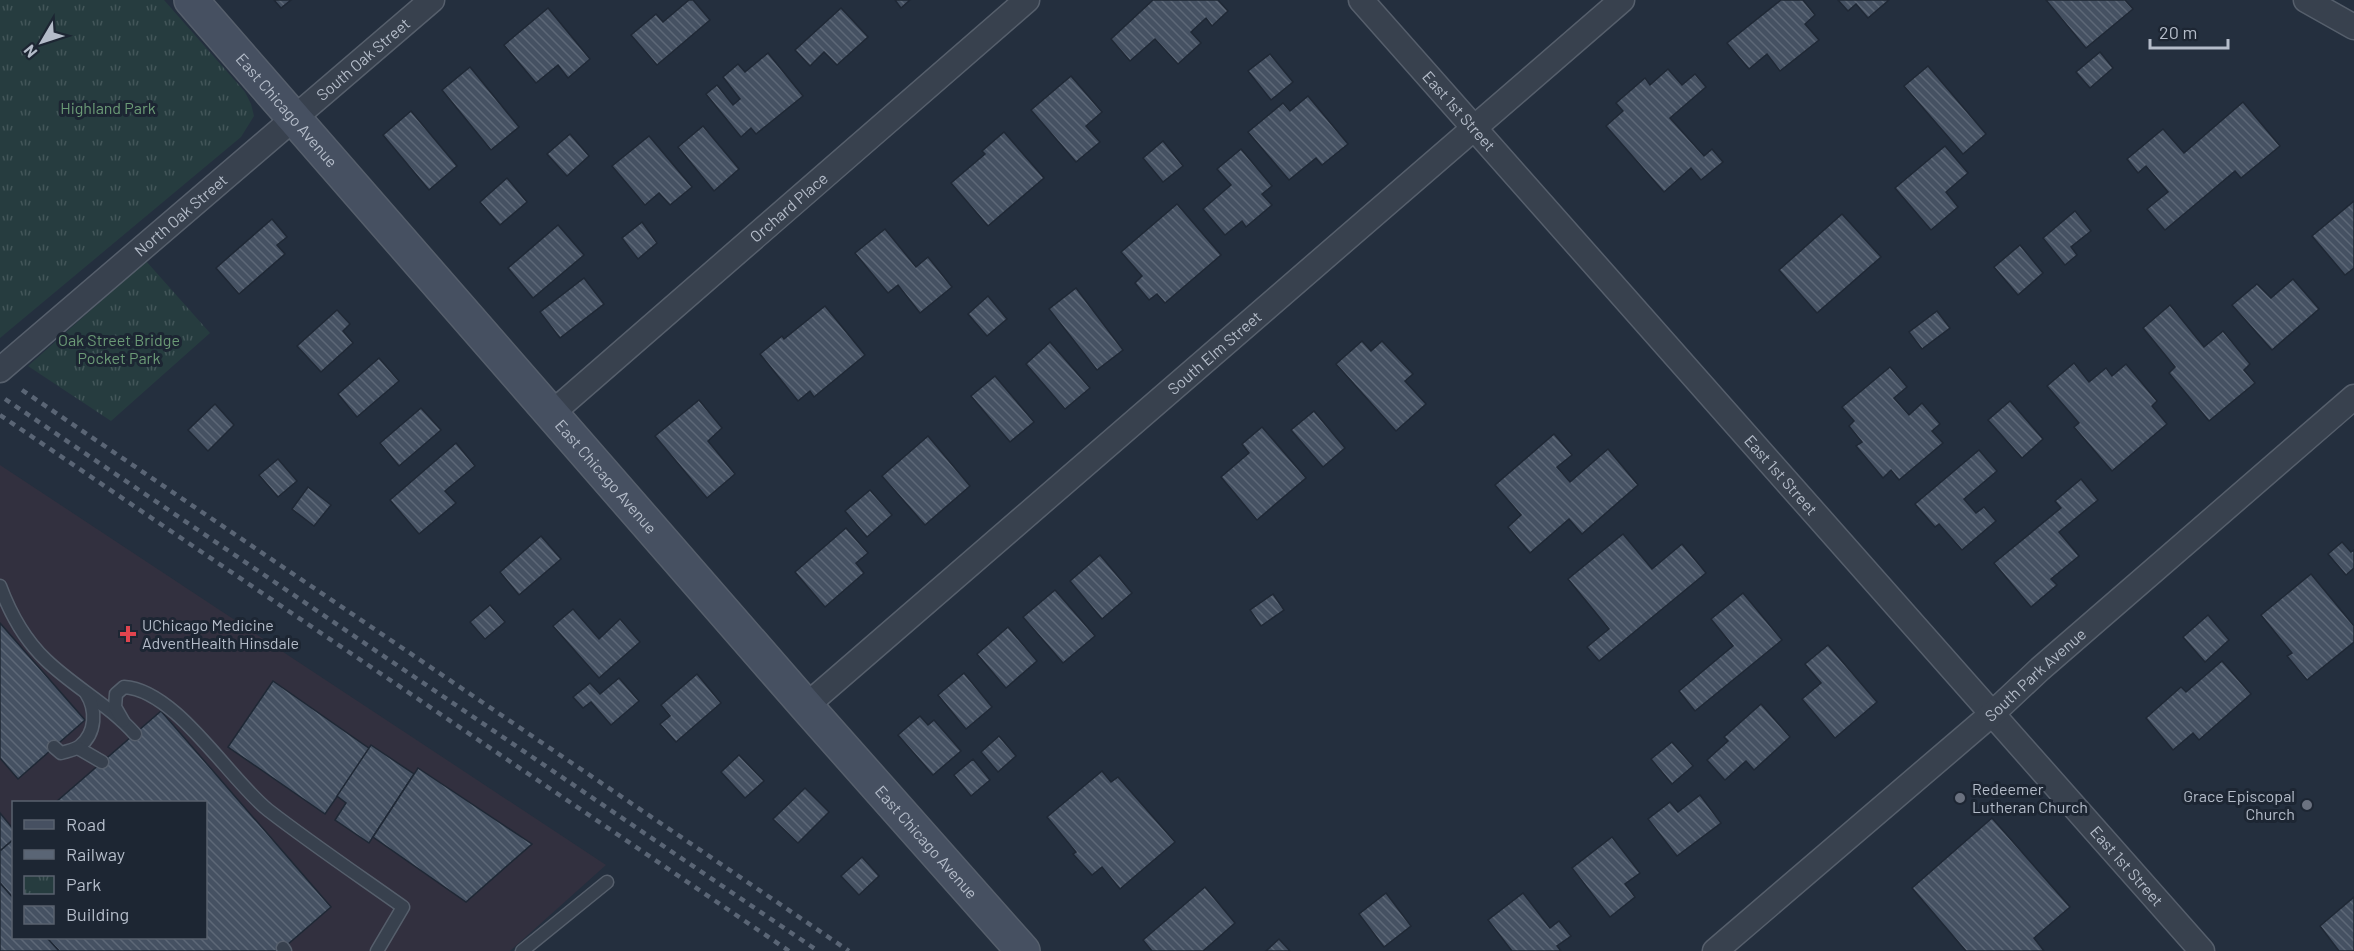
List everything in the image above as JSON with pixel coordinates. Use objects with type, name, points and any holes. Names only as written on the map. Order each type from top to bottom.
[{"type":"main road","name":"East Chicago Avenue","points":[[191,0],[806,706],[1023,951]]},
{"type":"street","name":"South Oak Street","points":[[295,119],[432,0]]},
{"type":"street","name":"Orchard Place","points":[[551,414],[1027,0]]},
{"type":"street","name":"East 1st Street","points":[[1361,0],[2202,951]]},
{"type":"street","name":"South Elm Street","points":[[806,706],[1622,0]]},
{"type":"street","points":[[2306,0],[2354,27]]},
{"type":"street","name":"North Oak Street","points":[[0,370],[66,311],[295,119]]},
{"type":"street","name":"South Park Avenue","points":[[1715,951],[1993,713],[2040,669],[2354,397]]},
{"type":"lane","points":[[0,586],[6,602],[24,633],[45,659],[123,721],[135,734]]},
{"type":"lane","points":[[123,721],[115,707],[116,694],[124,687],[146,693],[164,705],[199,736],[266,809],[403,907],[377,951]]},
{"type":"lane","points":[[54,747],[61,753],[78,748],[89,736],[93,724],[93,704],[85,691]]},
{"type":"lane","points":[[78,748],[102,762]]},
{"type":"lane","points":[[522,951],[607,882]]},
{"type":"shaded area","name":"UChicago Medicine AdventHealth Hinsdale","points":[[0,465],[606,865],[510,951],[0,951]]},
{"type":"green space","name":"Highland Park","points":[[0,0],[164,0],[245,92],[254,116],[241,137],[0,338]]},
{"type":"green space","name":"Oak Street Bridge Pocket Park","points":[[146,261],[210,333],[111,421],[28,366]]},
{"type":"building","points":[[274,0],[291,0],[281,8]]},
{"type":"building","points":[[689,0],[693,0],[710,20],[657,65],[631,35],[656,14],[663,22]]},
{"type":"building","points":[[895,0],[910,0],[901,8]]},
{"type":"building","points":[[1153,0],[1218,0],[1228,11],[1212,26],[1206,18],[1191,32],[1201,43],[1178,64],[1155,39],[1130,61],[1111,39]]},
{"type":"building","points":[[1781,0],[1803,0],[1815,15],[1805,24],[1819,40],[1780,71],[1767,54],[1749,69],[1727,43]]},
{"type":"building","points":[[1838,0],[1889,0],[1868,18],[1856,4],[1848,11]]},
{"type":"building","points":[[2046,0],[2125,0],[2133,9],[2086,48]]},
{"type":"building","points":[[548,8],[590,59],[568,78],[558,65],[536,83],[504,45]]},
{"type":"building","points":[[841,8],[868,37],[837,65],[824,52],[810,66],[795,50]]},
{"type":"building","points":[[2100,52],[2113,68],[2090,88],[2076,72]]},
{"type":"building","points":[[768,53],[803,96],[756,134],[751,128],[741,137],[706,94],[717,85],[733,105],[740,99],[723,77],[738,64],[745,72]]},
{"type":"building","points":[[1270,54],[1293,82],[1271,100],[1248,71]]},
{"type":"building","points":[[1928,66],[1986,134],[1963,154],[1904,86]]},
{"type":"building","points":[[470,67],[519,127],[491,150],[442,90]]},
{"type":"building","points":[[1668,69],[1682,85],[1695,74],[1706,87],[1670,118],[1704,156],[1712,149],[1723,162],[1701,180],[1691,168],[1664,192],[1606,126],[1623,111],[1616,103],[1645,78],[1650,85]]},
{"type":"building","points":[[1071,76],[1102,112],[1086,126],[1100,142],[1076,162],[1031,110]]},
{"type":"building","points":[[1308,96],[1348,144],[1322,165],[1316,158],[1289,180],[1248,132],[1283,103],[1290,111]]},
{"type":"building","points":[[2243,102],[2280,146],[2241,178],[2235,171],[2165,230],[2147,209],[2168,192],[2146,166],[2138,173],[2127,159],[2163,129],[2184,153]]},
{"type":"building","points":[[411,111],[457,166],[429,190],[383,135]]},
{"type":"building","points":[[703,126],[739,169],[714,191],[678,147]]},
{"type":"building","points":[[1004,132],[1044,178],[988,226],[951,183],[985,154],[982,151]]},
{"type":"building","points":[[570,134],[589,156],[567,176],[547,154]]},
{"type":"building","points":[[649,136],[692,187],[670,205],[659,193],[645,205],[612,166]]},
{"type":"building","points":[[1163,141],[1183,166],[1163,182],[1143,158]]},
{"type":"building","points":[[1945,146],[1968,173],[1946,192],[1958,207],[1931,230],[1895,188]]},
{"type":"building","points":[[1241,149],[1272,186],[1262,194],[1272,205],[1246,227],[1242,221],[1225,235],[1203,209],[1231,185],[1217,169]]},
{"type":"building","points":[[507,178],[527,202],[500,225],[480,202]]},
{"type":"building","points":[[2354,201],[2354,268],[2345,275],[2312,236]]},
{"type":"building","points":[[1177,204],[1221,255],[1165,303],[1157,294],[1149,300],[1135,283],[1142,276],[1121,252]]},
{"type":"building","points":[[2075,211],[2091,231],[2071,247],[2077,255],[2065,265],[2043,238]]},
{"type":"building","points":[[1842,214],[1881,257],[1817,313],[1779,270]]},
{"type":"building","points":[[272,219],[287,237],[277,245],[285,254],[239,294],[216,268]]},
{"type":"building","points":[[642,222],[657,243],[638,259],[622,238]]},
{"type":"building","points":[[558,225],[584,255],[533,298],[508,268]]},
{"type":"building","points":[[885,229],[916,267],[928,257],[952,287],[920,313],[898,285],[888,293],[855,253]]},
{"type":"building","points":[[2020,245],[2043,273],[2018,295],[1994,267]]},
{"type":"building","points":[[584,278],[604,304],[560,338],[540,312]]},
{"type":"building","points":[[2293,279],[2319,309],[2272,350],[2232,305],[2257,284],[2271,298]]},
{"type":"building","points":[[1076,288],[1123,350],[1097,370],[1049,309]]},
{"type":"building","points":[[988,296],[1007,319],[987,336],[968,314]]},
{"type":"building","points":[[2170,305],[2204,347],[2223,331],[2250,364],[2244,370],[2255,383],[2209,421],[2169,373],[2175,367],[2143,328]]},
{"type":"building","points":[[825,306],[865,355],[814,397],[810,391],[798,401],[760,354],[782,336],[784,339]]},
{"type":"building","points":[[337,310],[350,324],[343,331],[353,343],[321,372],[297,346]]},
{"type":"building","points":[[1937,311],[1950,328],[1922,349],[1909,332]]},
{"type":"building","points":[[1362,341],[1371,351],[1382,341],[1413,374],[1405,381],[1426,404],[1396,431],[1336,364]]},
{"type":"building","points":[[1050,342],[1090,388],[1065,409],[1026,364]]},
{"type":"building","points":[[379,358],[399,381],[357,417],[338,394]]},
{"type":"building","points":[[2074,363],[2089,382],[2106,368],[2112,376],[2126,364],[2157,401],[2152,406],[2167,424],[2112,471],[2074,427],[2079,423],[2047,386]]},
{"type":"building","points":[[1890,367],[1907,387],[1894,398],[1909,415],[1922,403],[1940,424],[1932,431],[1943,443],[1899,480],[1891,470],[1883,478],[1856,446],[1862,442],[1849,426],[1854,421],[1842,407]]},
{"type":"building","points":[[995,376],[1034,422],[1010,442],[971,396]]},
{"type":"building","points":[[699,400],[722,428],[708,441],[735,474],[707,498],[655,436]]},
{"type":"building","points":[[2010,401],[2043,439],[2022,458],[1988,420]]},
{"type":"building","points":[[215,404],[234,425],[208,451],[188,430]]},
{"type":"building","points":[[421,408],[441,430],[399,466],[380,443]]},
{"type":"building","points":[[1314,411],[1345,448],[1323,467],[1291,430]]},
{"type":"building","points":[[1262,427],[1306,478],[1257,520],[1221,477],[1249,453],[1242,444]]},
{"type":"building","points":[[1554,434],[1572,455],[1557,467],[1570,482],[1608,449],[1638,485],[1582,534],[1569,519],[1530,553],[1508,527],[1521,515],[1495,485]]},
{"type":"building","points":[[928,436],[970,486],[925,525],[882,476]]},
{"type":"building","points":[[456,443],[475,466],[445,491],[456,503],[419,534],[390,500]]},
{"type":"building","points":[[1979,450],[1997,471],[1964,499],[1976,513],[1984,507],[1996,521],[1962,550],[1939,524],[1935,527],[1915,504]]},
{"type":"building","points":[[278,459],[297,481],[278,497],[259,475]]},
{"type":"building","points":[[2081,479],[2098,500],[2059,532],[2079,556],[2051,579],[2057,585],[2031,607],[1994,563],[2061,508],[2055,501]]},
{"type":"building","points":[[308,487],[331,505],[314,526],[292,509]]},
{"type":"building","points":[[870,490],[892,515],[867,537],[845,511]]},
{"type":"building","points":[[846,528],[868,553],[856,563],[864,573],[825,607],[795,572]]},
{"type":"building","points":[[1623,534],[1652,569],[1682,544],[1706,573],[1599,661],[1587,647],[1609,629],[1568,579]]},
{"type":"building","points":[[541,536],[561,559],[519,595],[500,572]]},
{"type":"building","points":[[2342,542],[2351,552],[2354,550],[2354,568],[2346,575],[2328,554]]},
{"type":"building","points":[[1100,555],[1132,593],[1102,619],[1070,581]]},
{"type":"building","points":[[2311,574],[2354,626],[2354,642],[2307,680],[2287,656],[2292,653],[2261,615]]},
{"type":"building","points":[[1055,590],[1095,636],[1063,663],[1023,617]]},
{"type":"building","points":[[1743,593],[1782,640],[1695,711],[1679,691],[1733,646],[1711,619]]},
{"type":"building","points":[[1273,594],[1284,610],[1261,626],[1250,610]]},
{"type":"building","points":[[490,605],[505,622],[485,639],[470,622]]},
{"type":"building","points":[[573,609],[599,639],[620,619],[640,642],[599,678],[553,626]]},
{"type":"building","points":[[2208,615],[2229,640],[2205,662],[2183,637]]},
{"type":"building","points":[[0,623],[85,720],[18,779],[0,758]]},
{"type":"building","points":[[1008,627],[1037,661],[1006,688],[977,654]]},
{"type":"building","points":[[1828,645],[1877,702],[1835,738],[1802,699],[1821,683],[1805,664]]},
{"type":"building","points":[[2222,661],[2251,694],[2199,740],[2193,733],[2173,750],[2146,718],[2181,687],[2186,692]]},
{"type":"building","points":[[964,673],[992,707],[966,729],[938,695]]},
{"type":"building","points":[[697,674],[721,703],[676,742],[660,724],[670,716],[661,705]]},
{"type":"building","points":[[619,678],[639,701],[611,725],[591,702],[583,708],[573,697],[590,683],[600,694]]},
{"type":"building","points":[[273,681],[370,749],[325,814],[228,747]]},
{"type":"building","points":[[1761,704],[1790,737],[1754,770],[1746,761],[1725,780],[1707,760],[1728,741],[1724,737]]},
{"type":"building","points":[[161,711],[331,907],[280,951],[59,951],[48,939],[207,939],[207,801],[57,801]]},
{"type":"building","points":[[920,716],[928,725],[934,720],[961,751],[933,775],[898,735]]},
{"type":"building","points":[[999,736],[1016,756],[998,772],[981,752]]},
{"type":"building","points":[[1672,742],[1693,766],[1672,784],[1651,759]]},
{"type":"building","points":[[371,745],[414,774],[369,843],[335,820],[346,803],[337,796]]},
{"type":"building","points":[[739,755],[764,781],[745,798],[721,772]]},
{"type":"building","points":[[973,759],[990,780],[971,796],[954,775]]},
{"type":"building","points":[[418,768],[532,844],[466,902],[373,837]]},
{"type":"building","points":[[1102,771],[1111,782],[1118,777],[1175,842],[1120,889],[1102,867],[1092,875],[1073,854],[1076,852],[1047,817]]},
{"type":"building","points":[[805,788],[829,812],[798,843],[773,819]]},
{"type":"building","points":[[1700,795],[1721,823],[1677,856],[1648,819],[1670,802],[1678,812]]},
{"type":"building","points":[[0,813],[12,828],[12,841],[0,851]]},
{"type":"building","name":"Redeemer Lutheran Church","points":[[1992,818],[2070,907],[2034,938],[2044,951],[1966,951],[1912,888]]},
{"type":"building","points":[[1612,837],[1640,873],[1625,884],[1635,897],[1610,917],[1572,868]]},
{"type":"building","points":[[12,841],[12,897],[0,883],[0,851]]},
{"type":"building","points":[[862,857],[879,876],[859,895],[841,876]]},
{"type":"building","points":[[0,883],[12,897],[12,939],[48,939],[59,951],[0,951]]},
{"type":"building","points":[[1205,887],[1235,923],[1203,951],[1152,951],[1143,940]]},
{"type":"building","points":[[1386,893],[1411,926],[1384,947],[1359,914]]},
{"type":"building","points":[[1523,893],[1550,928],[1559,921],[1571,936],[1557,946],[1561,951],[1512,951],[1488,920]]},
{"type":"building","points":[[2354,897],[2354,951],[2339,951],[2320,926]]},
{"type":"building","points":[[1279,939],[1290,951],[1266,951]]},
{"type":"railway","points":[[22,390],[849,951]]},
{"type":"railway","points":[[5,399],[818,951]]},
{"type":"railway","points":[[0,415],[789,951]]},
{"type":"place","name":"UChicago Medicine AdventHealth Hinsdale","points":[[128,634]]},
{"type":"place","name":"Redeemer Lutheran Church","points":[[1960,798]]},
{"type":"place","name":"Grace Episcopal Church","points":[[2307,805]]}]
